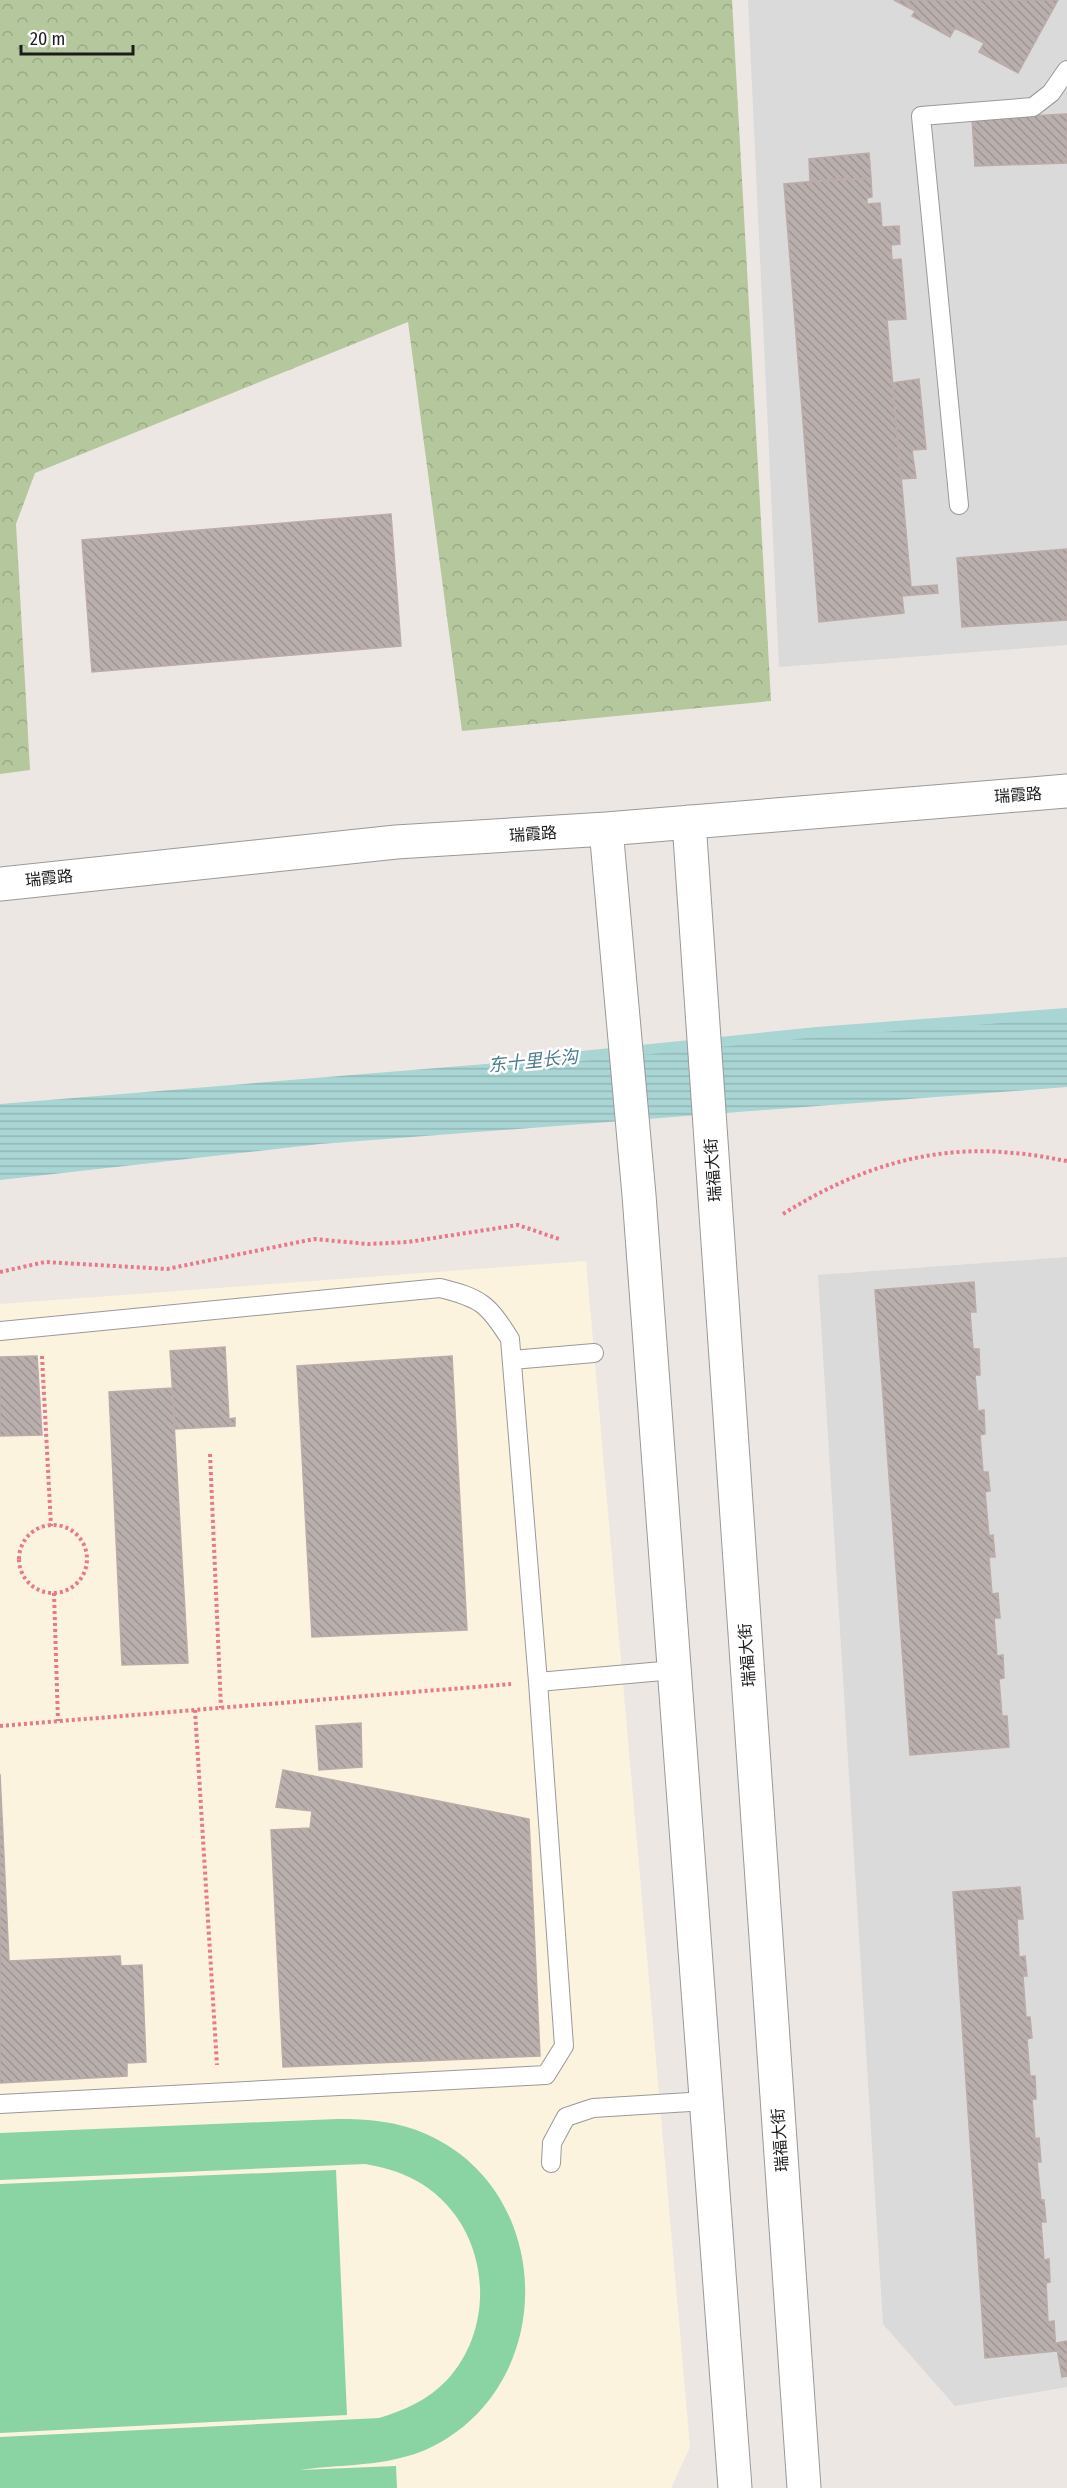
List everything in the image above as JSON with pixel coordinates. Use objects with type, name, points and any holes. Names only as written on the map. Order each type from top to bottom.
[{"type":"street","name":"瑞霞路","points":[[0,884],[396,842],[606,829],[1067,791]]},
{"type":"street","name":"瑞福大街","points":[[689,822],[804,2488]]},
{"type":"street","points":[[606,829],[639,1195],[735,2488]]},
{"type":"lane","points":[[959,505],[921,116],[1033,107],[1051,93],[1067,70]]},
{"type":"lane","points":[[0,1330],[440,1288],[464,1294],[491,1309],[510,1339],[564,2046],[546,2075],[0,2104]]},
{"type":"lane","points":[[512,1360],[594,1353]]},
{"type":"lane","points":[[538,1682],[674,1670]]},
{"type":"lane","points":[[551,2163],[552,2143],[566,2117],[593,2108],[706,2101]]},
{"type":"path","points":[[783,1214],[830,1186],[860,1173],[902,1160],[944,1153],[979,1151],[1013,1153],[1067,1161]]},
{"type":"path","points":[[0,1272],[45,1262],[167,1269],[314,1239],[368,1244],[408,1242],[518,1224],[559,1239]]},
{"type":"path","points":[[40,1327],[51,1526]]},
{"type":"path","points":[[210,1454],[221,1708]]},
{"type":"path","points":[[59,1526],[72,1531],[81,1540],[87,1553],[86,1566],[81,1579],[71,1588],[54,1593],[35,1588],[26,1580],[21,1568],[20,1556],[23,1543],[33,1532],[59,1526]]},
{"type":"path","points":[[54,1593],[58,1721]]},
{"type":"path","points":[[0,1726],[538,1682]]},
{"type":"path","points":[[195,1710],[218,2092]]},
{"type":"shaded area","points":[[748,0],[1067,0],[1067,645],[779,667]]},
{"type":"shaded area","points":[[1067,1257],[1067,2387],[955,2406],[883,2324],[818,1275]]},
{"type":"shaded area","points":[[586,1261],[690,2447],[671,2488],[0,2488],[0,1304]]},
{"type":"green space","points":[[0,0],[732,0],[771,701],[462,731],[408,322],[35,473],[16,524],[30,770],[0,774]]},
{"type":"green space","points":[[337,2119],[382,2122],[404,2126],[426,2134],[468,2160],[498,2196],[517,2238],[525,2283],[521,2329],[506,2373],[479,2411],[441,2442],[407,2456],[372,2463],[300,2470],[396,2466],[397,2488],[0,2488],[0,2437],[379,2418],[416,2404],[447,2380],[464,2356],[475,2329],[480,2300],[478,2271],[471,2243],[457,2218],[438,2196],[407,2176],[365,2164],[0,2180],[0,2133]]},
{"type":"green space","points":[[336,2170],[347,2415],[0,2433],[0,2184]]},
{"type":"water","points":[[1067,1016],[1067,1087],[320,1144],[0,1180],[0,1104]]},
{"type":"building","points":[[894,0],[1058,0],[1018,73],[979,52],[984,43],[955,28],[950,37],[912,16],[915,11]]},
{"type":"building","points":[[1067,114],[1067,163],[975,166],[972,119]]},
{"type":"building","points":[[869,153],[871,178],[810,182],[809,159]]},
{"type":"building","points":[[850,178],[851,180],[871,178],[872,197],[867,198],[867,204],[880,203],[882,227],[899,226],[900,244],[891,245],[892,260],[901,259],[906,319],[887,320],[911,587],[937,585],[938,593],[902,596],[904,613],[819,622],[784,184]]},
{"type":"building","points":[[919,379],[926,449],[912,450],[916,478],[901,479],[892,383]]},
{"type":"building","points":[[391,514],[401,646],[92,672],[82,540]]},
{"type":"building","points":[[1067,549],[1067,620],[962,627],[957,558]]},
{"type":"building","points":[[974,1282],[976,1312],[970,1312],[973,1349],[979,1349],[980,1375],[975,1375],[978,1411],[984,1410],[985,1434],[980,1435],[983,1472],[988,1472],[990,1491],[985,1492],[989,1536],[993,1535],[995,1557],[989,1557],[992,1594],[998,1593],[1000,1618],[994,1618],[997,1656],[1003,1655],[1004,1678],[999,1679],[1002,1716],[1007,1716],[1009,1747],[910,1755],[875,1290]]},
{"type":"building","points":[[225,1347],[229,1419],[235,1418],[235,1426],[175,1429],[170,1351]]},
{"type":"building","points":[[37,1356],[42,1435],[0,1436],[0,1357]]},
{"type":"building","points":[[452,1356],[467,1630],[312,1637],[297,1366]]},
{"type":"building","points":[[172,1388],[188,1663],[122,1665],[109,1392]]},
{"type":"building","points":[[361,1723],[362,1767],[319,1770],[316,1726]]},
{"type":"building","points":[[283,1770],[529,1819],[540,2056],[283,2067],[271,1830],[310,1828],[312,1811],[276,1807]]},
{"type":"building","points":[[0,1774],[9,1961],[120,1956],[121,1966],[142,1965],[146,2062],[127,2063],[127,2076],[0,2083]]},
{"type":"building","points":[[1020,1887],[1023,1919],[1017,1919],[1019,1957],[1025,1956],[1027,1976],[1023,1976],[1026,2017],[1030,2017],[1032,2038],[1027,2039],[1030,2076],[1035,2076],[1036,2099],[1032,2099],[1035,2139],[1039,2138],[1041,2162],[1037,2162],[1046,2222],[1041,2222],[1044,2260],[1049,2259],[1050,2282],[1046,2283],[1048,2322],[1054,2321],[1056,2351],[985,2358],[953,1892]]},
{"type":"building","points":[[1067,2341],[1067,2376],[1062,2377],[1056,2343]]},
{"type":"waterway","name":"东十里长沟","points":[[562,1058],[817,1032],[1067,1013]]}]
